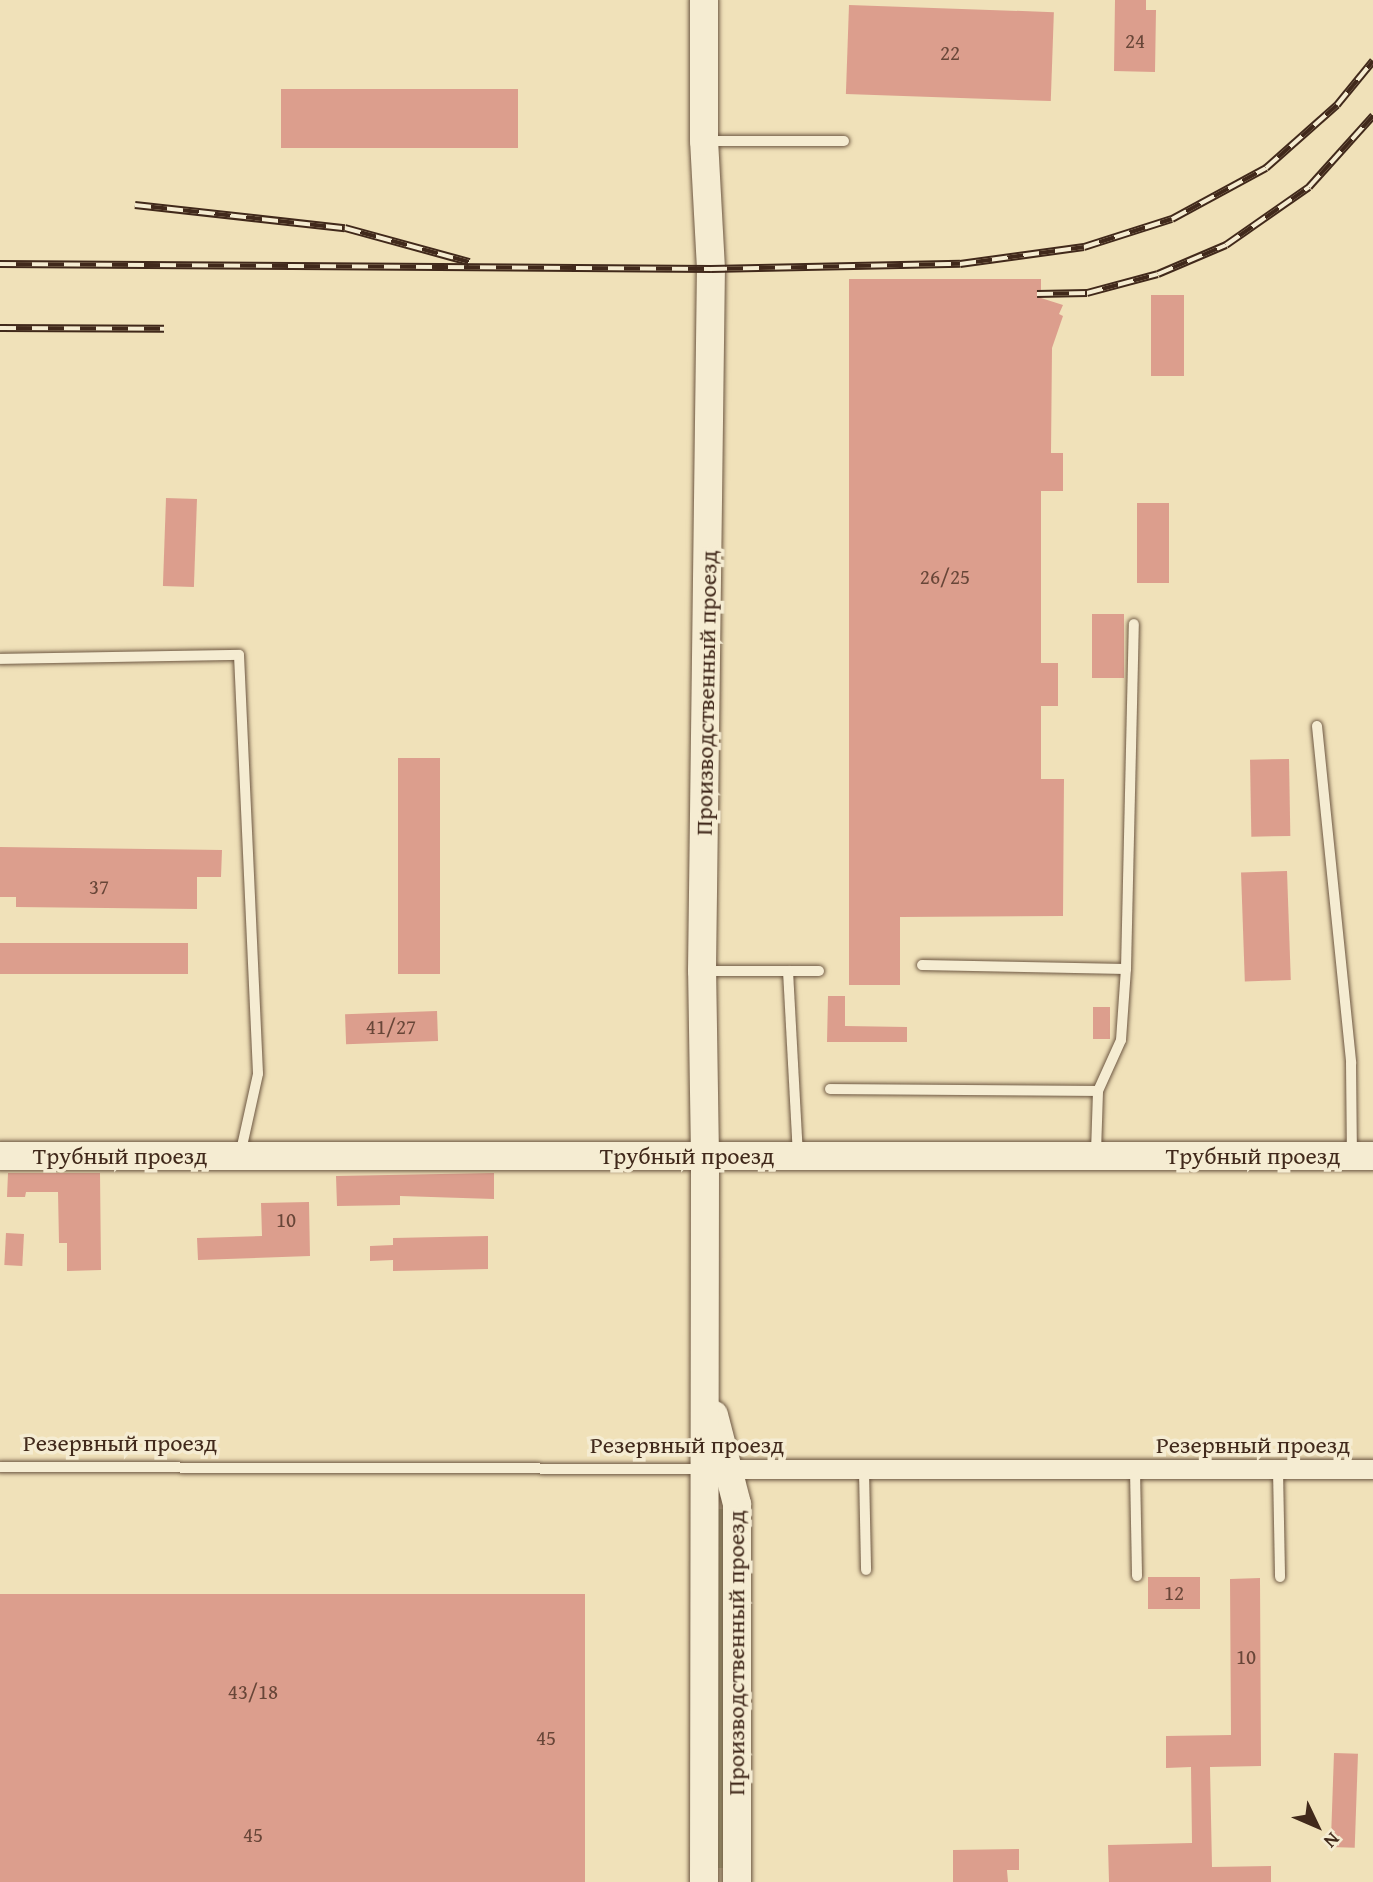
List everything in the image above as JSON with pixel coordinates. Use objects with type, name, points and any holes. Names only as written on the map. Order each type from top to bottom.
[{"type":"street","name":"Производственный проезд","points":[[704,0],[704,141],[711,269],[702,971],[705,1385],[715,1469],[704,1882]]},
{"type":"street","name":"Трубный проезд","points":[[0,1156],[1363,1156]]},
{"type":"street","name":"Производственный проезд","points":[[715,1469],[737,1504],[737,1882]]},
{"type":"street","name":"Резервный проезд","points":[[715,1469],[1373,1469]]},
{"type":"lane","points":[[704,141],[844,141]]},
{"type":"lane","points":[[1096,1156],[1098,1091],[1121,1040],[1126,969],[1134,624]]},
{"type":"lane","points":[[0,659],[239,654],[258,1074],[240,1156]]},
{"type":"lane","points":[[1317,726],[1363,1156]]},
{"type":"lane","points":[[922,965],[1126,969]]},
{"type":"lane","points":[[702,971],[819,971]]},
{"type":"lane","points":[[788,971],[798,1156]]},
{"type":"lane","points":[[830,1089],[1098,1091]]},
{"type":"lane","name":"Резервный проезд","points":[[0,1467],[715,1469]]},
{"type":"lane","points":[[1135,1470],[1138,1576]]},
{"type":"lane","points":[[1278,1470],[1280,1577]]},
{"type":"lane","points":[[864,1471],[866,1570]]},
{"type":"green space","points":[[714,1509],[726,1509],[726,1868],[714,1868]]},
{"type":"building","points":[[1115,0],[1146,0],[1146,10],[1156,10],[1155,72],[1114,71]]},
{"type":"building","points":[[849,5],[1054,12],[1051,101],[846,94]]},
{"type":"building","points":[[281,89],[518,89],[518,148],[281,148]]},
{"type":"building","points":[[849,279],[1041,279],[1041,298],[1063,305],[1059,314],[1063,316],[1052,348],[1051,453],[1063,453],[1063,491],[1041,491],[1041,663],[1058,663],[1058,706],[1041,706],[1041,779],[1064,779],[1063,916],[900,917],[900,985],[849,985]]},
{"type":"building","points":[[1151,295],[1184,295],[1184,376],[1151,376]]},
{"type":"building","points":[[166,498],[197,499],[194,587],[163,586]]},
{"type":"building","points":[[1137,503],[1169,503],[1169,583],[1137,583]]},
{"type":"building","points":[[1092,614],[1124,614],[1124,678],[1092,678]]},
{"type":"building","points":[[398,758],[440,758],[440,974],[398,974]]},
{"type":"building","points":[[1289,759],[1290,836],[1251,837],[1250,760]]},
{"type":"building","points":[[0,847],[222,850],[221,877],[197,877],[197,909],[16,907],[16,897],[0,897]]},
{"type":"building","points":[[1287,871],[1291,980],[1245,982],[1241,873]]},
{"type":"building","points":[[0,943],[188,943],[188,974],[0,974]]},
{"type":"building","points":[[828,996],[845,996],[845,1026],[907,1027],[907,1042],[827,1042]]},
{"type":"building","points":[[1093,1007],[1110,1007],[1110,1039],[1093,1039]]},
{"type":"building","points":[[437,1011],[438,1041],[346,1044],[345,1014]]},
{"type":"building","points":[[8,1173],[100,1173],[101,1270],[67,1271],[67,1243],[59,1243],[58,1192],[26,1192],[25,1197],[7,1197]]},
{"type":"building","points":[[494,1173],[494,1199],[400,1196],[400,1205],[337,1206],[336,1176]]},
{"type":"building","points":[[309,1202],[310,1256],[198,1260],[197,1238],[262,1236],[261,1203]]},
{"type":"building","points":[[6,1233],[24,1234],[22,1266],[4,1265]]},
{"type":"building","points":[[488,1236],[488,1269],[393,1271],[393,1260],[370,1261],[370,1246],[393,1245],[393,1238]]},
{"type":"building","points":[[1148,1577],[1200,1577],[1200,1609],[1148,1609]]},
{"type":"building","points":[[1260,1578],[1261,1766],[1210,1767],[1212,1867],[1271,1866],[1271,1882],[1109,1882],[1108,1845],[1192,1843],[1191,1767],[1166,1768],[1166,1736],[1231,1735],[1230,1579]]},
{"type":"building","points":[[0,1594],[585,1594],[585,1882],[0,1882]]},
{"type":"building","points":[[1334,1753],[1358,1754],[1355,1848],[1331,1847]]},
{"type":"building","points":[[1019,1849],[1019,1870],[1007,1870],[1008,1882],[953,1882],[953,1850]]},
{"type":"railway","points":[[0,264],[711,269],[960,264],[1084,247],[1172,219],[1266,168],[1337,105],[1373,61]]},
{"type":"railway","points":[[1037,294],[1087,293],[1158,274],[1226,245],[1309,187],[1373,116]]},
{"type":"railway","points":[[135,205],[345,228],[469,262]]},
{"type":"railway","points":[[0,328],[164,329]]}]
